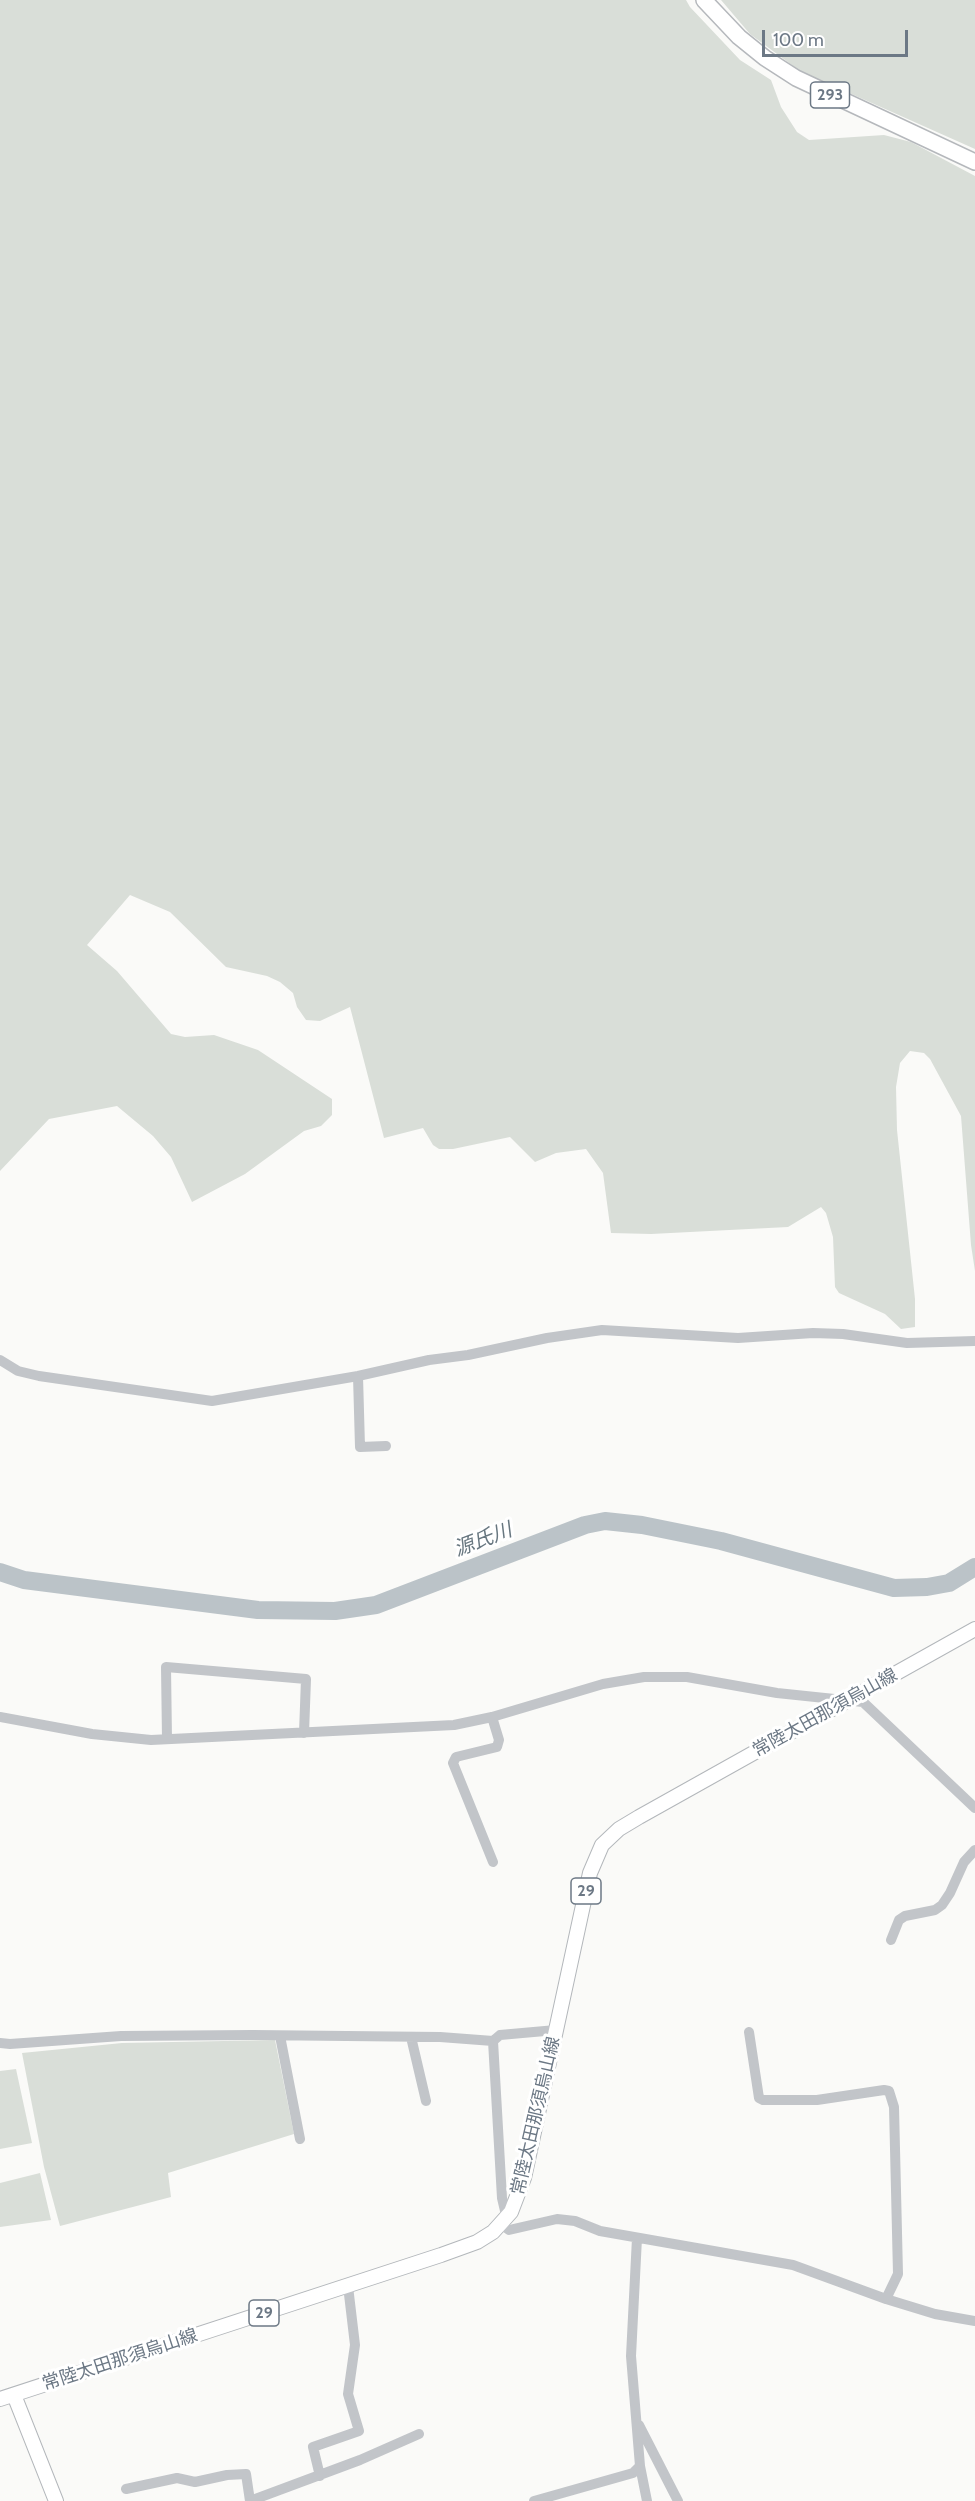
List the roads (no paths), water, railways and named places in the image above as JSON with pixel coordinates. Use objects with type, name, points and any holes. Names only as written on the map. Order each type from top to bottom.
[{"type":"highway","name":"293","points":[[704,0],[739,37],[765,58],[796,78],[975,162]]},
{"type":"main road","name":"常陸太田那須烏山線","points":[[0,2399],[477,2242],[504,2222],[516,2203],[524,2178],[592,1867],[602,1845],[619,1829],[639,1817],[975,1629]]},
{"type":"main road","points":[[14,2395],[56,2501]]},
{"type":"street","points":[[0,1360],[18,1371],[39,1376],[212,1401],[358,1376],[526,1342],[602,1330],[738,1338],[813,1333],[843,1334],[907,1343],[975,1341]]},
{"type":"street","points":[[358,1376],[360,1447],[386,1446]]},
{"type":"street","points":[[167,1739],[166,1667],[306,1678],[304,1733]]},
{"type":"street","points":[[0,1717],[92,1734],[167,1739],[454,1725],[492,1717],[603,1684],[644,1677],[687,1677],[777,1693],[863,1702],[975,1808]]},
{"type":"street","points":[[492,1717],[499,1740],[497,1747],[456,1757],[453,1763],[493,1862]]},
{"type":"street","points":[[891,1940],[899,1920],[905,1916],[935,1910],[942,1905],[964,1862],[975,1850]]},
{"type":"street","points":[[0,2043],[121,2036],[411,2037],[493,2041],[500,2036],[556,2030]]},
{"type":"street","points":[[749,2032],[759,2098],[763,2100],[817,2100],[889,2091],[894,2107],[898,2274],[886,2300]]},
{"type":"street","points":[[280,2036],[300,2139]]},
{"type":"street","points":[[411,2037],[426,2101]]},
{"type":"street","points":[[493,2041],[502,2198],[504,2222],[508,2230],[557,2219],[575,2221],[600,2231],[793,2265],[886,2300],[935,2314],[975,2321]]},
{"type":"street","points":[[637,2238],[631,2356],[640,2466],[647,2501]]},
{"type":"street","points":[[320,2476],[313,2447],[359,2431],[348,2394],[355,2344],[348,2286]]},
{"type":"street","points":[[636,2420],[678,2501]]},
{"type":"street","points":[[126,2489],[177,2478],[195,2481],[227,2475],[246,2475],[250,2501],[320,2476],[419,2434]]},
{"type":"street","points":[[534,2501],[633,2473],[640,2466]]},
{"type":"waterway","name":"源氏川","points":[[0,1572],[24,1580],[258,1610],[335,1611],[376,1605],[585,1525],[605,1521],[642,1525],[721,1541],[894,1588],[927,1587],[949,1583],[975,1567]]}]
